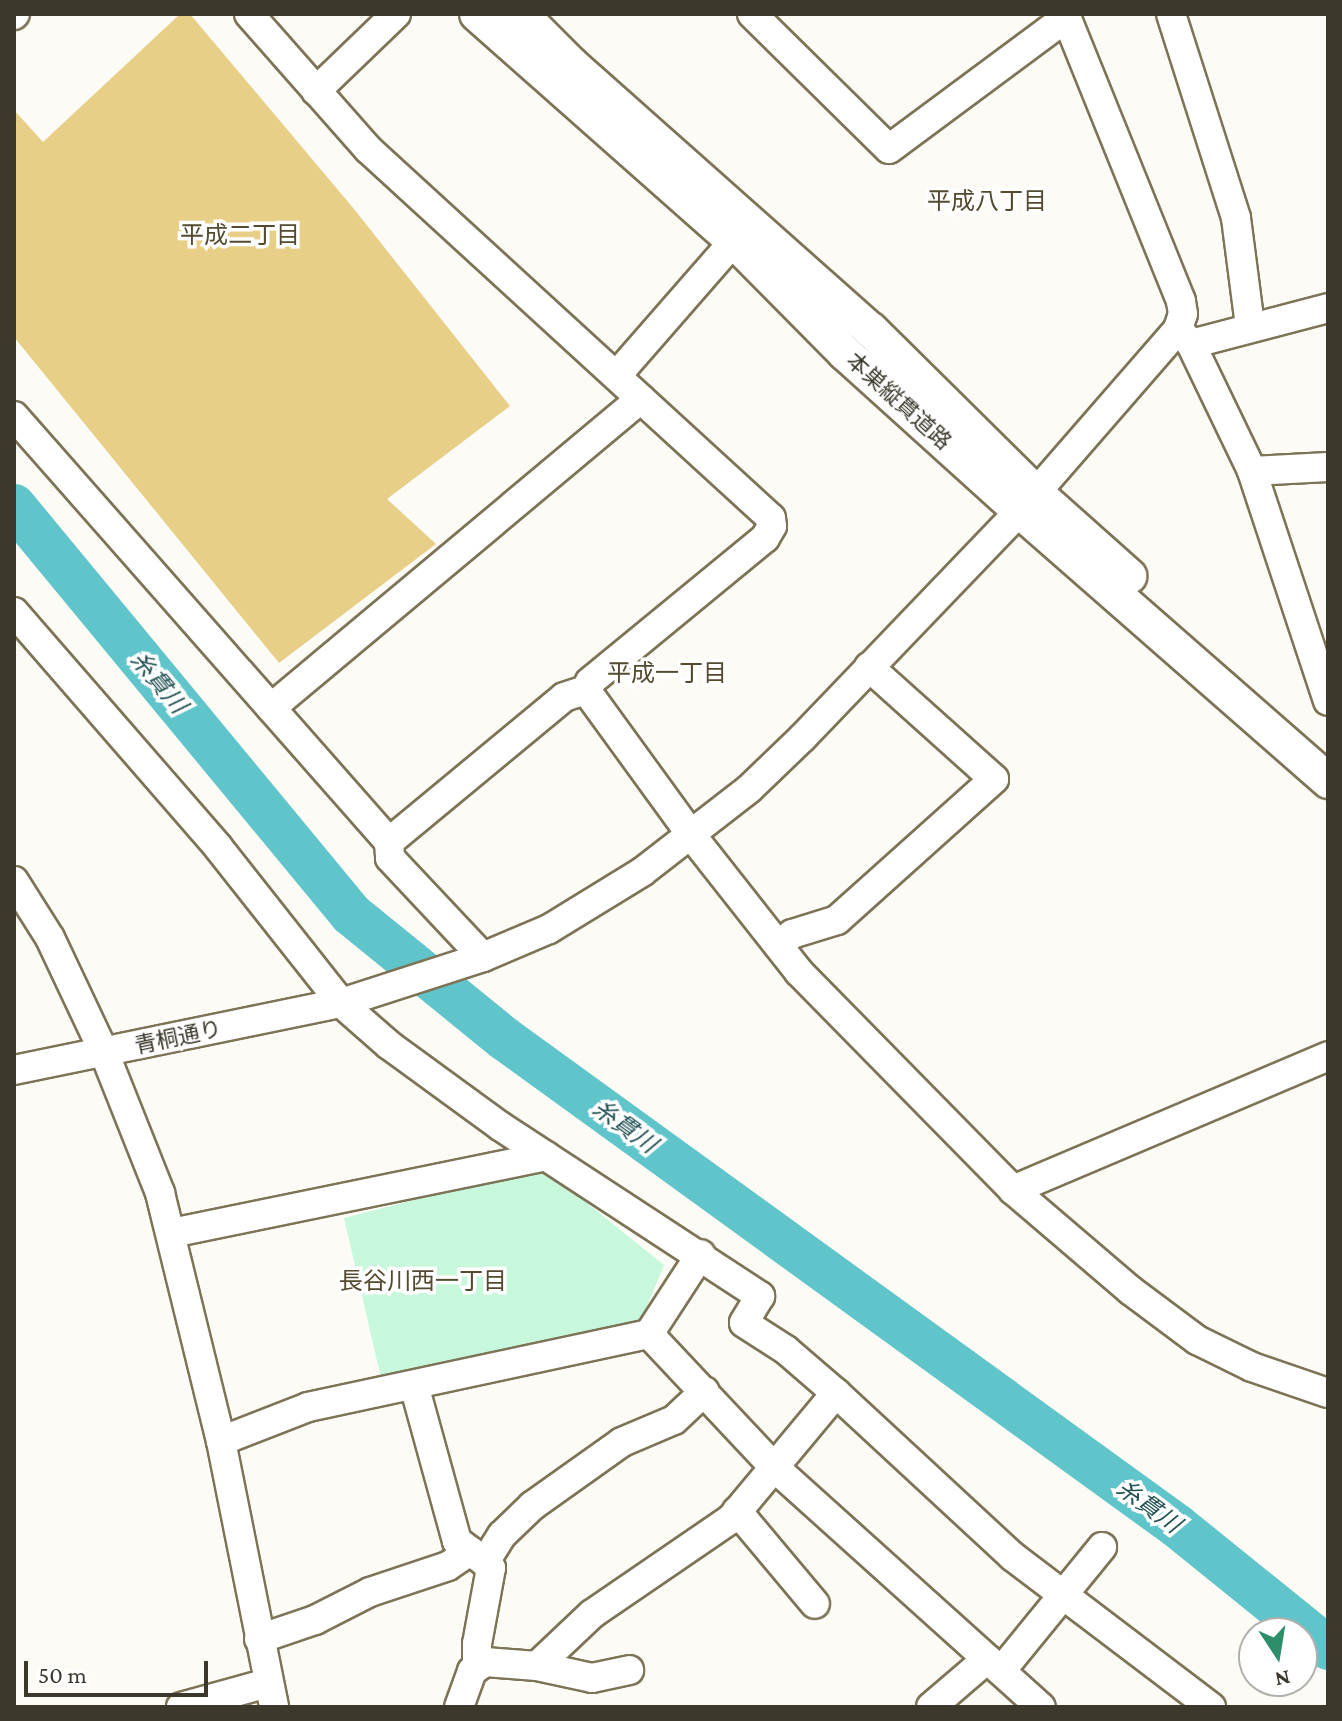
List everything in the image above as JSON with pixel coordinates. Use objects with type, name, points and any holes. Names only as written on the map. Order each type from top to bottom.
[{"type":"main road","name":"本巣縦貫道路","points":[[477,14],[734,241],[845,353],[1328,753]]},
{"type":"main road","name":"本巣縦貫道路","points":[[521,14],[572,65],[871,330],[1028,502],[1328,781]]},
{"type":"street","points":[[249,14],[368,149],[768,514],[772,526],[765,538],[590,682],[586,690],[564,697],[389,842]]},
{"type":"street","points":[[316,91],[396,14]]},
{"type":"street","points":[[1171,14],[1236,218],[1250,326]]},
{"type":"street","points":[[762,17],[889,149],[1066,16],[1181,301],[1185,337],[1252,471],[1328,701]]},
{"type":"street","points":[[617,375],[734,241]]},
{"type":"street","points":[[1185,337],[1328,308]]},
{"type":"street","name":"青桐通り","points":[[14,1070],[341,1003],[483,957],[549,929],[642,872],[749,789],[1185,337]]},
{"type":"street","points":[[271,708],[641,399]]},
{"type":"street","points":[[21,438],[271,708],[389,842],[390,858],[483,957]]},
{"type":"street","points":[[1252,471],[1328,467]]},
{"type":"street","points":[[14,612],[218,847],[341,1003],[389,1045],[546,1156],[701,1254],[760,1296],[744,1323],[786,1350],[836,1393],[1012,1556],[1211,1707]]},
{"type":"street","points":[[778,945],[792,934],[837,920],[994,779],[869,667]]},
{"type":"street","points":[[586,690],[692,836],[799,972],[1013,1190],[1130,1290],[1197,1340],[1252,1367],[1328,1393]]},
{"type":"street","points":[[14,881],[50,938],[104,1052],[160,1193],[221,1441],[271,1695],[181,1707]]},
{"type":"street","points":[[1013,1190],[1328,1056]]},
{"type":"street","points":[[172,1233],[546,1156]]},
{"type":"street","points":[[221,1441],[308,1407],[649,1334],[701,1254]]},
{"type":"street","points":[[649,1334],[774,1467],[1041,1707]]},
{"type":"street","points":[[414,1385],[457,1541],[491,1568],[477,1644],[477,1667]]},
{"type":"street","points":[[259,1639],[315,1620],[370,1592],[477,1556],[532,1506],[622,1442],[674,1420],[705,1391]]},
{"type":"street","points":[[537,1666],[592,1614],[731,1519],[836,1393]]},
{"type":"street","points":[[737,1511],[815,1604]]},
{"type":"street","points":[[931,1707],[994,1665],[1063,1595],[1102,1547]]},
{"type":"street","points":[[459,1707],[472,1671],[485,1662],[537,1666],[592,1678],[629,1670]]},
{"type":"green space","points":[[542,1167],[664,1265],[638,1328],[381,1378],[344,1218]]},
{"type":"building","points":[[180,14],[190,14],[354,209],[510,406],[387,499],[436,544],[279,663],[14,337],[14,110],[43,142]]},
{"type":"waterway","name":"糸貫川","points":[[14,506],[351,914],[505,1039],[1177,1526],[1328,1648]]},
{"type":"district","name":"平成八丁目","points":[[987,201]]},
{"type":"district","name":"平成二丁目","points":[[240,235]]},
{"type":"district","name":"平成一丁目","points":[[667,673]]},
{"type":"district","name":"長谷川西一丁目","points":[[423,1281]]}]
